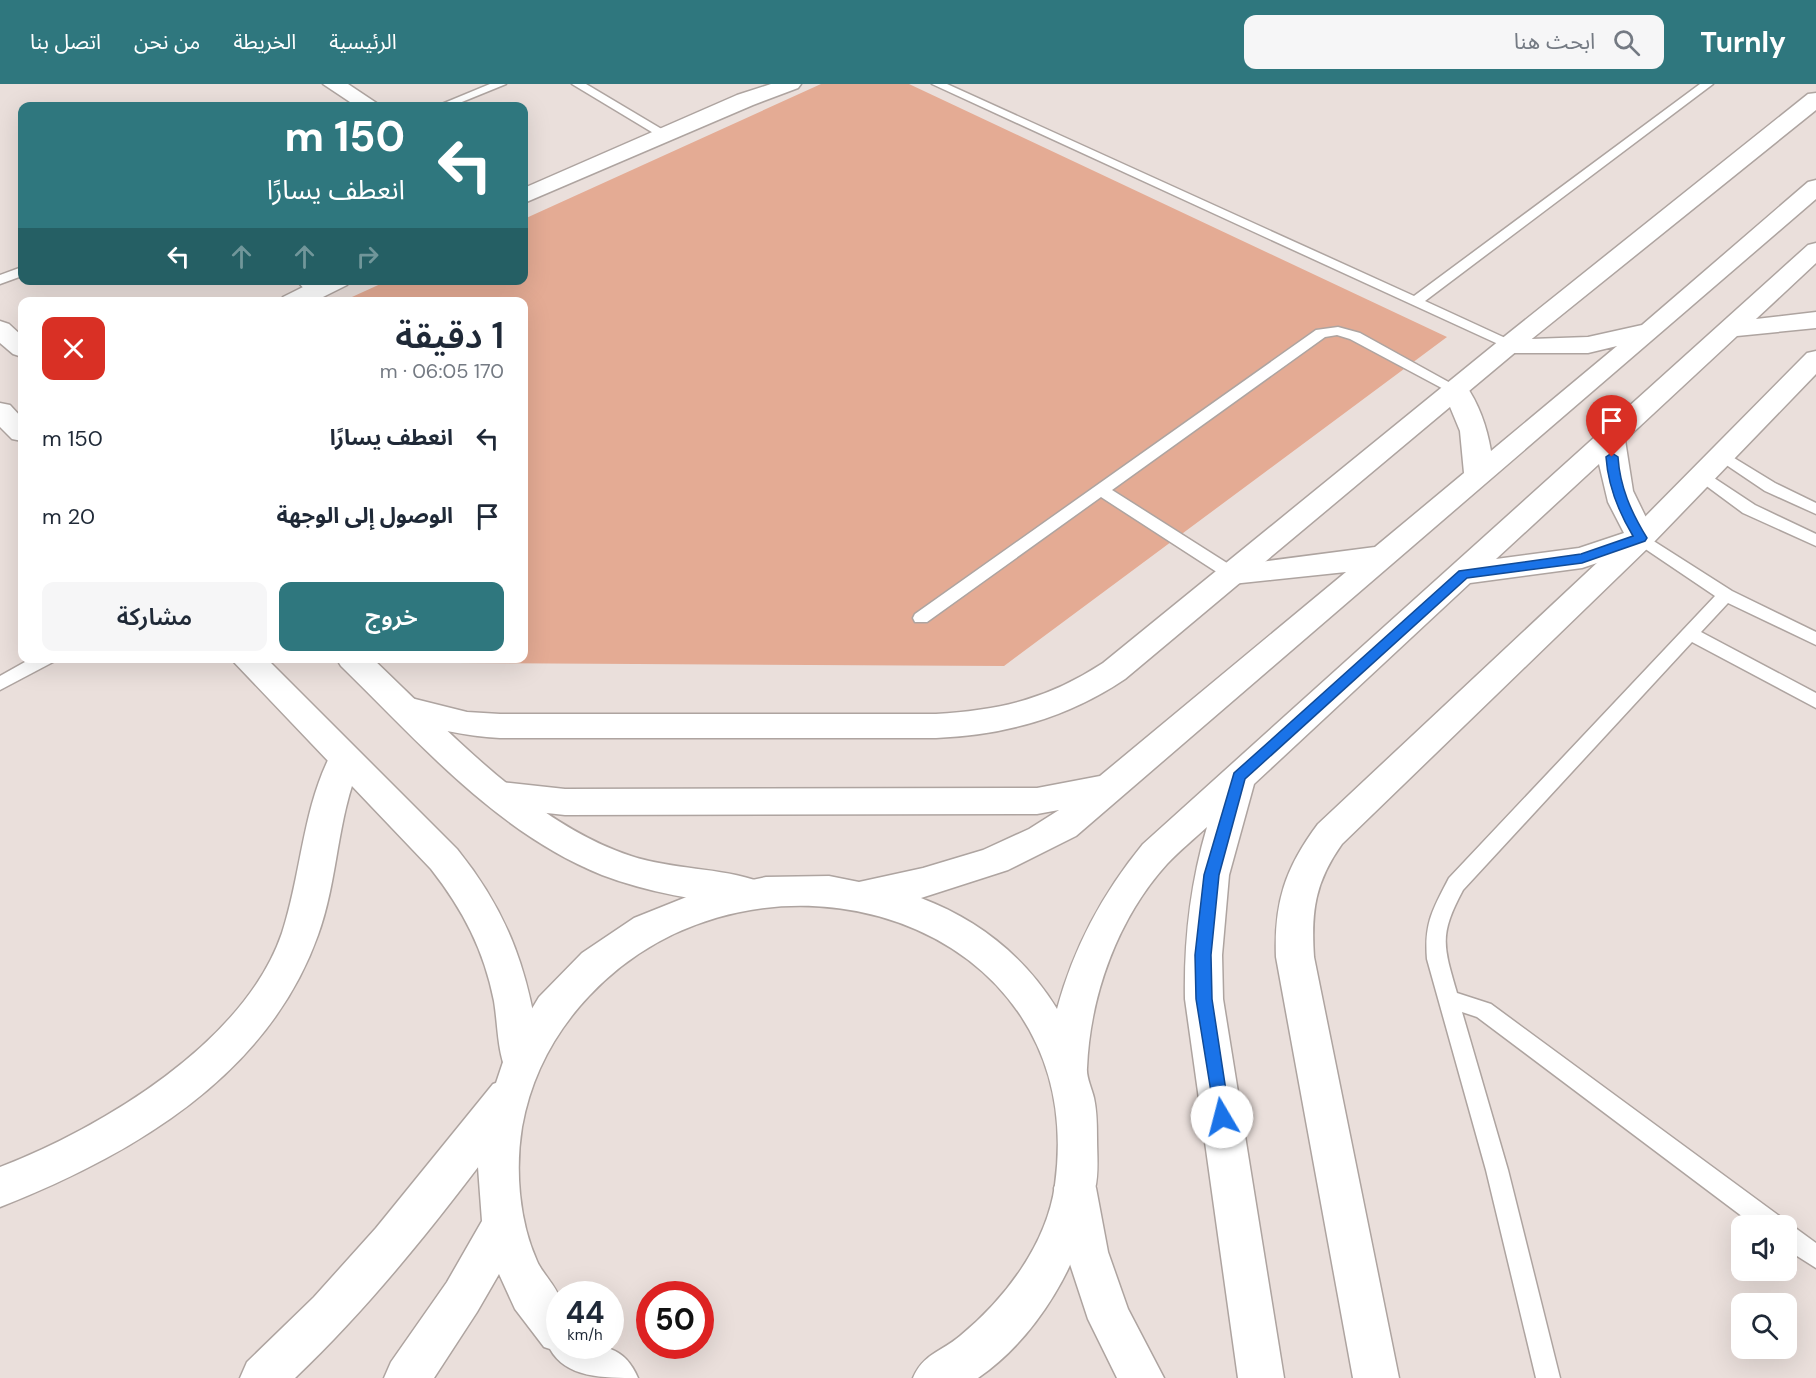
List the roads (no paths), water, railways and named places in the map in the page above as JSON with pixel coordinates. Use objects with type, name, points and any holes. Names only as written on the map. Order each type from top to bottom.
[{"type":"main road","points":[[333,84],[363,102]]},
{"type":"main road","points":[[745,100],[772,84]]},
{"type":"main road","points":[[528,193],[745,100],[791,84]]},
{"type":"main road","points":[[407,709],[467,724],[500,726],[936,726],[1001,721],[1060,704],[1089,689],[1509,345],[1816,99]]},
{"type":"main road","points":[[862,894],[936,881],[1004,858],[1064,826],[1654,329],[1816,187]]},
{"type":"main road","points":[[1067,1070],[1072,1027],[1081,986],[1094,949],[1111,914],[1131,882],[1155,854],[1816,250]]},
{"type":"main road","points":[[303,291],[322,285]]},
{"type":"main road","points":[[1731,329],[1816,320]]},
{"type":"main road","points":[[0,329],[18,346]]},
{"type":"main road","points":[[1509,345],[1588,345],[1623,339],[1654,329]]},
{"type":"main road","points":[[1376,1378],[1295,957],[1293,919],[1302,876],[1330,834],[1641,538],[1816,360]]},
{"type":"main road","points":[[1456,390],[1475,432],[1479,453],[1478,475]]},
{"type":"main road","points":[[0,411],[18,430]]},
{"type":"main road","points":[[1611,439],[1616,484],[1624,512],[1641,538]]},
{"type":"main road","points":[[1463,574],[1582,558],[1641,538]]},
{"type":"main road","points":[[1232,574],[1336,564],[1385,556]]},
{"type":"main road","points":[[251,663],[444,859],[466,886],[485,915],[500,947],[510,982],[514,1079],[496,1161],[503,1226],[528,1289],[546,1313]]},
{"type":"main road","points":[[357,663],[500,795],[543,829],[615,865],[657,878],[748,892]]},
{"type":"main road","points":[[0,1187],[52,1166],[143,1114],[181,1088],[242,1030],[271,992],[299,937],[308,907],[327,801],[345,759]]},
{"type":"main road","points":[[1239,777],[1211,875],[1204,934],[1204,999],[1261,1378]]},
{"type":"main road","points":[[500,795],[565,802],[1037,801],[1088,793],[1111,786]]},
{"type":"main road","points":[[263,1378],[366,1273],[442,1183],[514,1079],[551,1010],[591,967],[649,927],[692,907],[748,892],[805,888],[862,894],[916,910],[966,937],[1009,972],[1044,1017],[1067,1070],[1078,1127],[1075,1187],[1087,1252],[1110,1319],[1141,1378]]},
{"type":"main road","points":[[936,1378],[974,1354],[1023,1305],[1056,1248],[1075,1187]]},
{"type":"main road","points":[[408,1378],[462,1297],[503,1226]]},
{"type":"main road","points":[[589,1359],[615,1378]]},
{"type":"lane","points":[[453,102],[500,84]]},
{"type":"lane","points":[[578,84],[664,134]]},
{"type":"lane","points":[[938,84],[1509,345]]},
{"type":"lane","points":[[1415,302],[1707,84]]},
{"type":"lane","points":[[0,280],[18,273]]},
{"type":"lane","points":[[921,618],[1321,333],[1338,331],[1355,336],[1456,390]]},
{"type":"lane","points":[[1711,465],[1816,509]]},
{"type":"lane","points":[[1711,465],[1749,509],[1816,541]]},
{"type":"lane","points":[[1101,490],[1232,574]]},
{"type":"lane","points":[[1641,538],[1726,595],[1816,639]]},
{"type":"lane","points":[[1548,1378],[1497,1170],[1437,960],[1435,938],[1438,918],[1456,884],[1726,595]]},
{"type":"lane","points":[[1690,634],[1816,701]]},
{"type":"lane","points":[[0,684],[38,663]]},
{"type":"lane","points":[[1448,1001],[1461,1002],[1484,1010],[1759,1215]]},
{"type":"lane","points":[[1797,1243],[1816,1257]]}]
